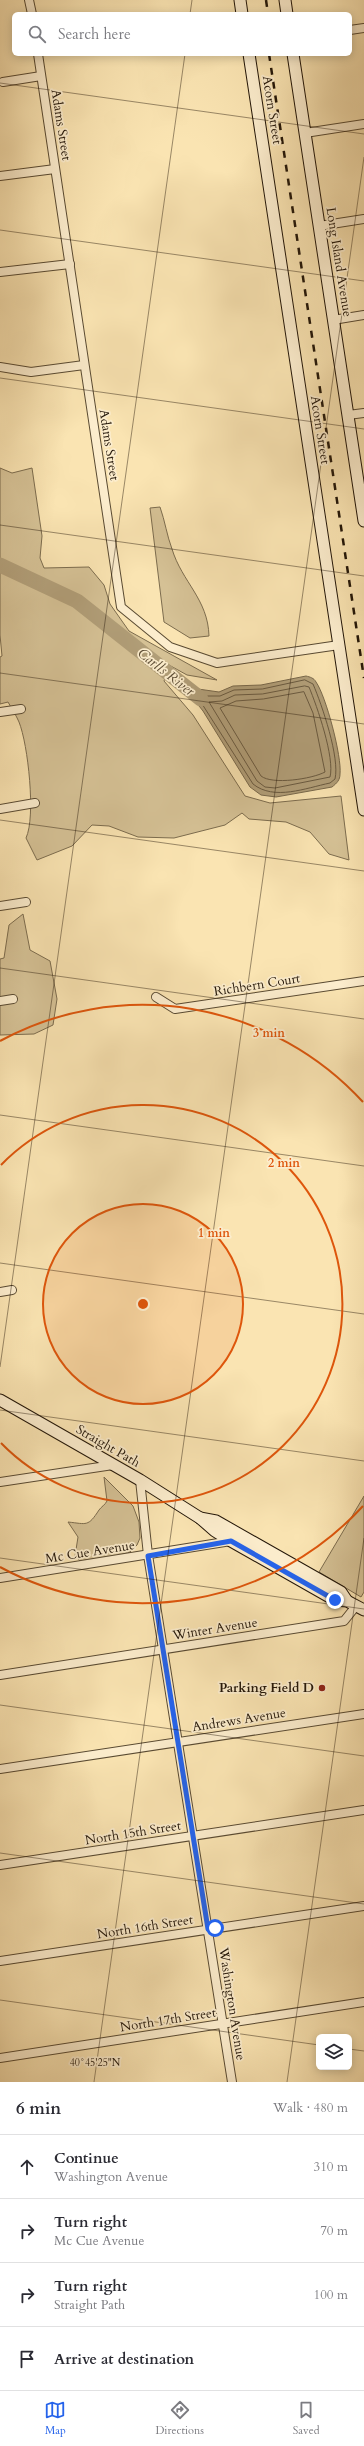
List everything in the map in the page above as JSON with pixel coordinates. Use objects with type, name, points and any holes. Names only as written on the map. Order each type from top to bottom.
[{"type":"street","points":[[29,0],[32,12]]},
{"type":"street","points":[[240,0],[242,12]]},
{"type":"street","points":[[285,0],[287,12]]},
{"type":"street","points":[[352,30],[364,28]]},
{"type":"street","name":"Adams Street","points":[[38,56],[121,607],[170,647],[217,663],[339,644]]},
{"type":"street","name":"Acorn Street","points":[[248,56],[364,810]]},
{"type":"street","name":"Long Island Avenue","points":[[293,56],[364,514]]},
{"type":"street","points":[[3,82],[41,76]]},
{"type":"street","points":[[305,132],[364,124]]},
{"type":"street","points":[[0,176],[55,169]]},
{"type":"street","points":[[319,226],[364,219]]},
{"type":"street","points":[[0,272],[70,264]]},
{"type":"street","points":[[333,320],[364,315]]},
{"type":"street","points":[[0,367],[31,372],[84,365]]},
{"type":"street","points":[[348,415],[364,413]]},
{"type":"street","points":[[0,712],[21,709]]},
{"type":"street","points":[[0,809],[35,803]]},
{"type":"street","points":[[0,906],[26,902]]},
{"type":"street","name":"Richbern Court","points":[[156,997],[175,1009],[364,981]]},
{"type":"street","points":[[0,1001],[13,999]]},
{"type":"street","points":[[0,1292],[12,1290]]},
{"type":"street","name":"Straight Path","points":[[0,1400],[140,1480],[200,1518],[214,1531],[231,1541],[335,1600],[356,1606]]},
{"type":"street","points":[[0,1482],[113,1465]]},
{"type":"street","name":"Washington Avenue","points":[[140,1480],[148,1556],[232,2082]]},
{"type":"street","name":"Straight Path","points":[[200,1518],[216,1521],[246,1537],[341,1592],[356,1606]]},
{"type":"street","name":"Mc Cue Avenue","points":[[0,1578],[148,1556],[231,1541]]},
{"type":"street","name":"Winter Avenue","points":[[0,1675],[344,1621],[356,1606]]},
{"type":"street","name":"Andrews Avenue","points":[[0,1769],[364,1714]]},
{"type":"street","name":"North 15th Street","points":[[0,1865],[364,1810]]},
{"type":"street","name":"North 16th Street","points":[[0,1961],[364,1906]]},
{"type":"street","name":"North 17th Street","points":[[0,2058],[364,2002]]},
{"type":"shaded area","points":[[0,468],[12,473],[32,468],[42,536],[40,558],[44,568],[89,567],[104,585],[110,604],[129,631],[217,680],[187,675],[169,665],[164,681],[193,715],[245,796],[270,803],[341,796],[349,860],[329,854],[310,832],[286,822],[249,819],[242,813],[225,825],[174,838],[138,837],[109,826],[92,825],[72,846],[37,860],[26,838],[29,828],[31,798],[28,763],[22,732],[18,719],[8,702],[0,704],[0,657],[2,656],[0,635]]},
{"type":"shaded area","points":[[160,507],[176,561],[204,611],[208,623],[209,636],[190,638],[164,622],[150,508]]},
{"type":"shaded area","points":[[23,914],[30,950],[50,961],[57,999],[53,1025],[34,1034],[0,1035],[0,959],[4,958],[9,925]]},
{"type":"shaded area","points":[[104,1477],[133,1506],[139,1522],[140,1538],[137,1545],[130,1552],[80,1561],[75,1556],[78,1537],[68,1522],[83,1524],[89,1522],[105,1504],[107,1501]]},
{"type":"shaded area","points":[[364,1496],[364,1592],[361,1597],[319,1572]]},
{"type":"water","points":[[306,676],[310,677],[316,682],[329,713],[340,766],[339,778],[337,783],[332,787],[276,797],[261,795],[250,787],[203,711],[184,687],[219,692],[233,686],[261,685]]},
{"type":"waterway","name":"Carlls River","points":[[0,565],[77,601],[201,699]]},
{"type":"railway","points":[[266,0],[268,12]]},
{"type":"railway","points":[[269,56],[364,678]]},
{"type":"place","name":"Parking Field D","points":[[322,1688]]},
{"type":"route","points":[[215,1928],[208,1929],[148,1556],[231,1541],[335,1600]]}]
